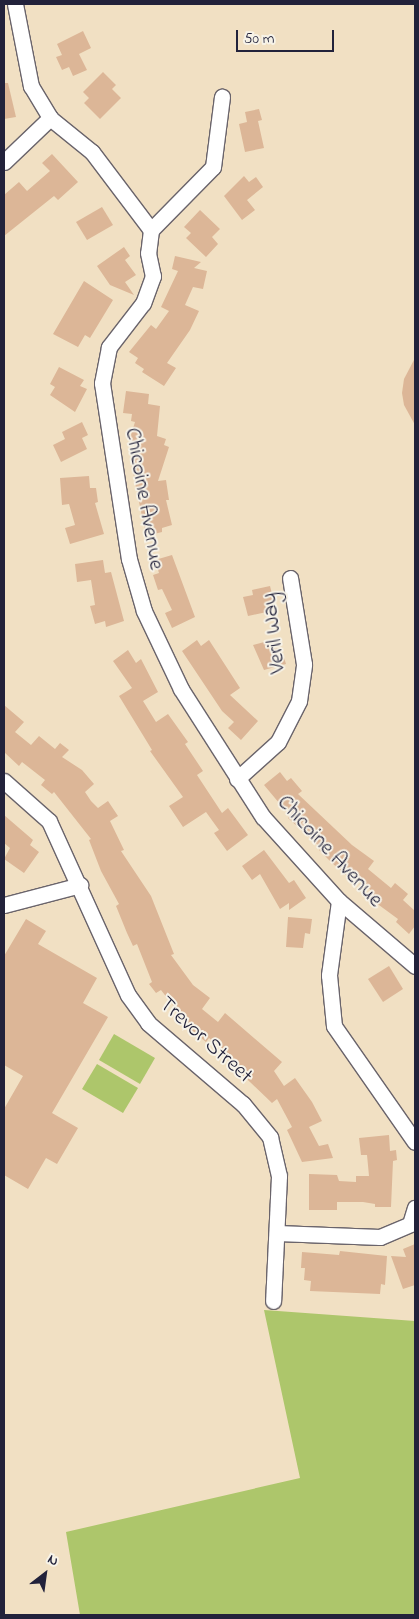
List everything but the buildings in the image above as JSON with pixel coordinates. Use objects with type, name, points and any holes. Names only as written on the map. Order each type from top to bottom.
[{"type":"street","points":[[4,6],[15,4],[30,86],[50,118],[92,152],[151,230],[213,167],[222,97]]},
{"type":"street","points":[[4,162],[50,118]]},
{"type":"street","name":"Chicoine Avenue","points":[[151,230],[148,253],[153,276],[142,302],[109,347],[102,383],[126,540],[144,611],[181,690],[263,817],[339,901],[415,966]]},
{"type":"street","name":"Veril Way","points":[[237,779],[278,742],[299,701],[304,664],[290,578]]},
{"type":"street","name":"Trevor Street","points":[[4,782],[49,821],[80,885],[128,995],[148,1023],[243,1104],[270,1137],[279,1176],[273,1301]]},
{"type":"street","points":[[4,905],[80,885]]},
{"type":"street","points":[[339,901],[329,974],[334,1026],[415,1142]]},
{"type":"street","points":[[276,1233],[380,1237],[410,1224],[415,1208]]},
{"type":"green space","points":[[114,1034],[155,1058],[140,1084],[99,1060]]},
{"type":"green space","points":[[97,1064],[138,1088],[123,1113],[82,1089]]},
{"type":"green space","points":[[264,1310],[415,1321],[415,1615],[80,1615],[66,1532],[300,1478]]}]
